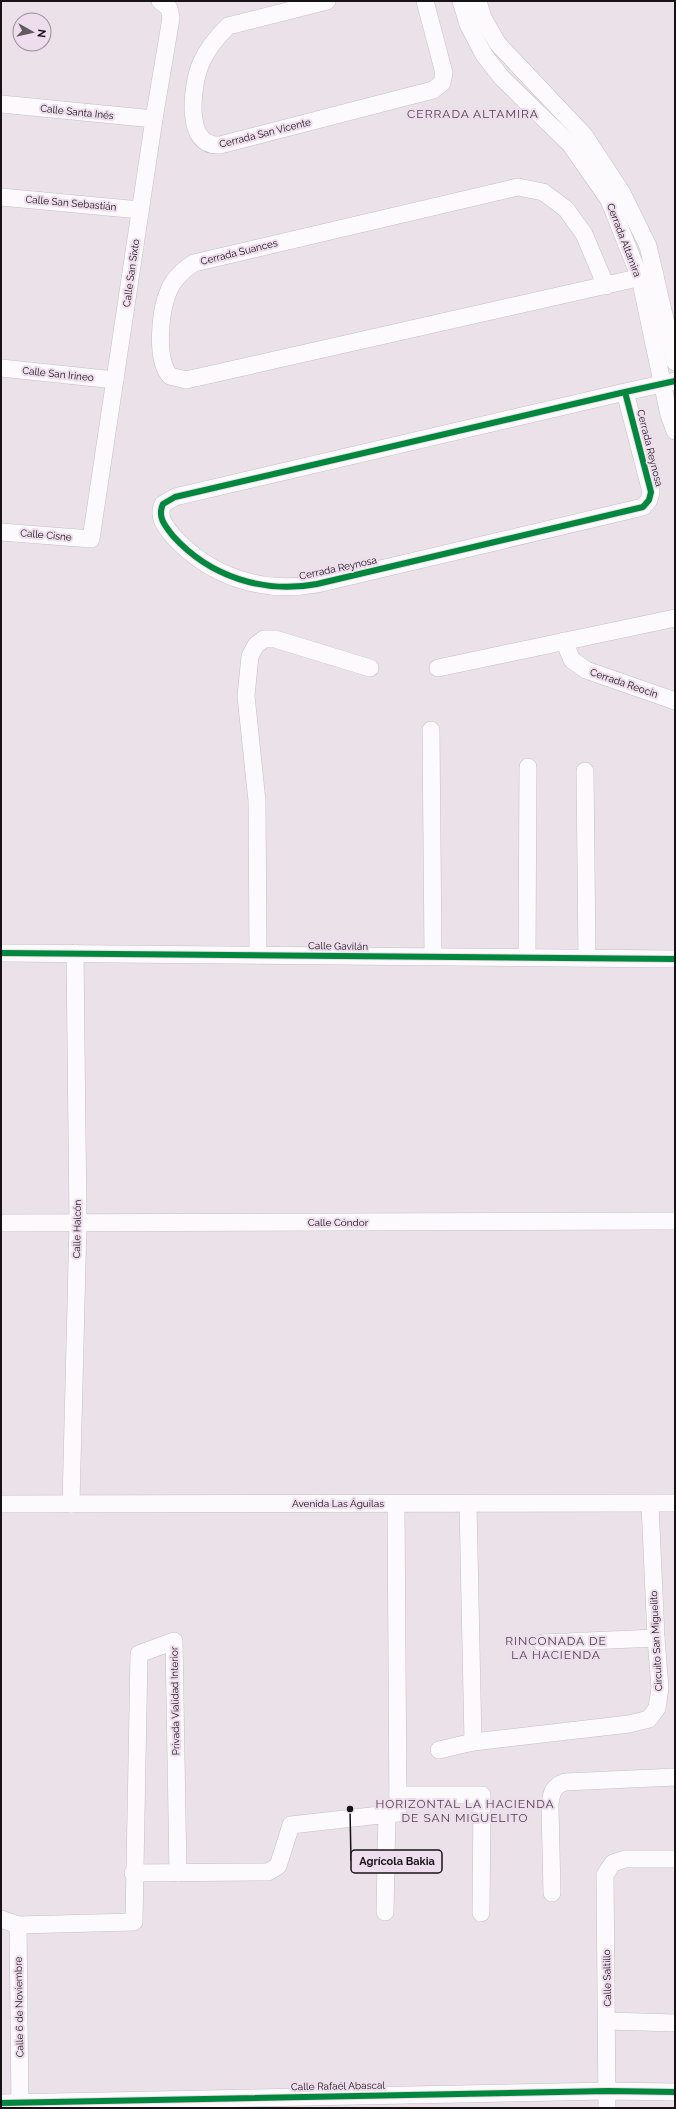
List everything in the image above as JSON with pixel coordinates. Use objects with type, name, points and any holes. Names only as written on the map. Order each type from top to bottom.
[{"type":"street","name":"Cerrada San Vicente","points":[[327,1],[228,26],[217,37],[201,63],[194,89],[194,116],[197,130],[201,138],[210,144],[220,145],[434,90],[442,83],[444,73],[425,1]]},
{"type":"street","name":"Cerrada Altamira","points":[[461,1],[468,24],[484,55],[502,78],[570,144],[609,200],[647,276],[675,362]]},
{"type":"street","name":"Cerrada Altamira","points":[[478,1],[483,18],[498,44],[584,135],[622,193],[648,246],[647,276],[669,382],[669,415],[675,431]]},
{"type":"street","name":"Calle San Sixto","points":[[91,539],[140,210],[171,18],[164,5]]},
{"type":"street","name":"Calle Santa Inés","points":[[1,104],[154,119]]},
{"type":"street","name":"Cerrada Suances","points":[[606,286],[584,234],[566,209],[543,192],[518,187],[194,263],[185,269],[173,282],[163,308],[161,335],[163,364],[170,376],[186,380],[606,286],[647,276]]},
{"type":"street","name":"Calle San Sebastián","points":[[1,197],[140,210]]},
{"type":"street","name":"Calle San Irineo","points":[[1,368],[115,380]]},
{"type":"street","name":"Cerrada Reynosa","points":[[625,392],[651,492],[649,500],[643,507],[317,584],[288,588],[252,584],[206,565],[181,545],[162,521],[160,515],[163,504],[175,497],[625,392],[669,382]]},
{"type":"street","name":"Calle Cisne","points":[[1,532],[91,539]]},
{"type":"street","points":[[438,668],[675,618]]},
{"type":"street","points":[[258,955],[257,801],[246,696],[250,656],[256,645],[264,639],[275,639],[370,668]]},
{"type":"street","name":"Cerrada Reocín","points":[[564,641],[572,660],[586,670],[675,701]]},
{"type":"street","points":[[431,730],[433,956]]},
{"type":"street","points":[[527,957],[528,767]]},
{"type":"street","points":[[585,771],[587,958]]},
{"type":"street","name":"Calle Gavilán","points":[[1,953],[675,959]]},
{"type":"street","name":"Calle Halcón","points":[[71,1504],[78,1223],[75,954]]},
{"type":"street","name":"Calle Cóndor","points":[[1,1223],[675,1221]]},
{"type":"street","name":"Avenida Las Águilas","points":[[1,1504],[675,1503]]},
{"type":"street","points":[[133,1874],[268,1872],[278,1866],[291,1825],[387,1813],[398,1813],[396,1504]]},
{"type":"street","points":[[468,1504],[473,1742]]},
{"type":"street","name":"Circuito San Miguelito","points":[[439,1750],[473,1742],[628,1724],[648,1719],[657,1708],[660,1688],[656,1638],[650,1504]]},
{"type":"street","points":[[542,1643],[656,1638]]},
{"type":"street","name":"Privada Vialidad Interior","points":[[18,1925],[134,1922],[133,1874],[139,1654],[174,1641],[178,1873]]},
{"type":"street","points":[[552,1893],[550,1806],[551,1795],[558,1784],[565,1782],[675,1777]]},
{"type":"street","points":[[398,1795],[482,1795],[481,1913]]},
{"type":"street","points":[[385,1912],[387,1813]]},
{"type":"street","name":"Calle Saltillo","points":[[607,2108],[608,2021],[605,1874],[613,1863],[625,1859],[675,1859]]},
{"type":"street","points":[[1,1919],[18,1925]]},
{"type":"street","name":"Calle 6 de Noviembre","points":[[18,1925],[20,2106]]},
{"type":"street","points":[[608,2021],[675,2023]]},
{"type":"street","name":"Calle Rafaél Abascal","points":[[1,2103],[20,2106],[608,2091],[675,2092]]},
{"type":"cycle path","points":[[625,392],[651,492],[649,500],[643,507],[317,584],[297,586],[258,584],[221,572],[188,550],[173,536],[161,517],[161,509],[163,504],[175,497],[625,392],[675,381]]},
{"type":"cycle path","points":[[1,953],[675,959]]},
{"type":"cycle path","points":[[1,2103],[608,2091],[675,2092]]},
{"type":"place","name":"Agrícola Bakia","points":[[350,1809]]},
{"type":"district","name":"CERRADA ALTAMIRA","points":[[473,114]]},
{"type":"district","name":"RINCONADA DE LA HACIENDA","points":[[556,1648]]},
{"type":"district","name":"HORIZONTAL LA HACIENDA DE SAN MIGUELITO","points":[[465,1811]]}]
